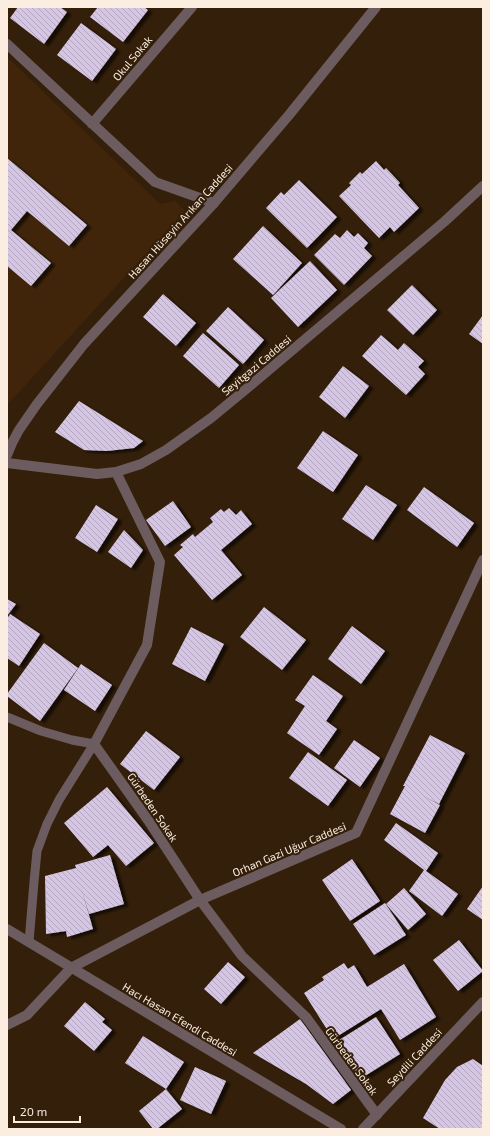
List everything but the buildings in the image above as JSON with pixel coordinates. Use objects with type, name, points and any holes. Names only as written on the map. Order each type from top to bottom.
[{"type":"street","name":"Okul Sokak","points":[[92,124],[192,7]]},
{"type":"street","name":"Hasan Hüseyin Arıkan Caddesi","points":[[7,455],[12,443],[37,404],[84,344],[214,203],[289,115],[376,7]]},
{"type":"street","points":[[7,44],[155,182],[214,203]]},
{"type":"street","name":"Seyitgazi Caddesi","points":[[7,463],[97,474],[116,472],[141,464],[154,457],[211,418],[444,222],[483,186]]},
{"type":"street","points":[[94,744],[147,645],[160,562],[116,472]]},
{"type":"street","name":"Orhan Gazi Uğur Caddesi","points":[[7,1025],[27,1015],[71,968],[200,900],[356,833],[483,560]]},
{"type":"street","name":"Gürbeden Sokak","points":[[94,744],[148,820],[200,900],[242,956],[306,1018],[377,1114]]},
{"type":"street","name":"Hacı Hasan Efendi Caddesi","points":[[7,929],[338,1128]]},
{"type":"street","name":"Seydili Caddesi","points":[[363,1129],[483,1002]]},
{"type":"lane","points":[[7,717],[41,731],[72,740],[94,744],[59,800],[47,824],[38,851],[29,942]]},
{"type":"shaded area","points":[[7,57],[160,204],[175,201],[185,211],[7,405]]}]
